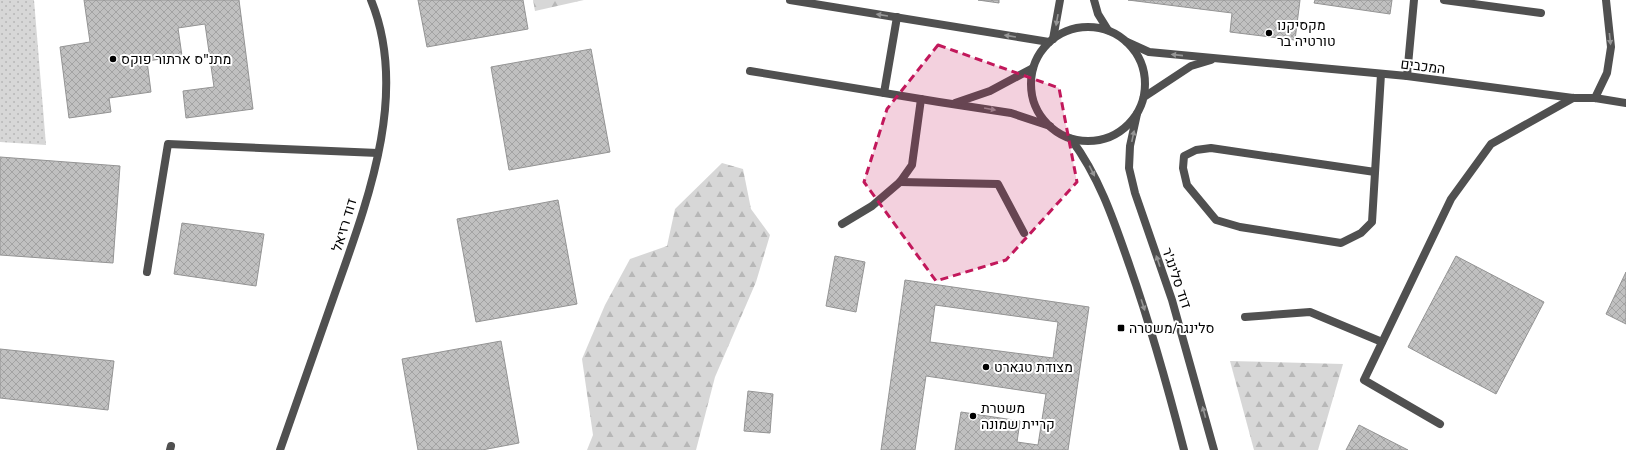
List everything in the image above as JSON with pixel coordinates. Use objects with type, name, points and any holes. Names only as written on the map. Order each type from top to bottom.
[{"type":"street","name":"דוד רזיאל","points":[[280,450],[354,238],[383,131],[387,77],[378,19],[371,0]]},
{"type":"street","points":[[790,0],[1051,41]]},
{"type":"street","points":[[1051,41],[1060,0]]},
{"type":"street","points":[[1094,0],[1098,14],[1108,30]]},
{"type":"street","points":[[1406,76],[1414,0]]},
{"type":"street","points":[[1444,0],[1541,13]]},
{"type":"street","points":[[1595,98],[1607,73],[1611,47],[1606,0]]},
{"type":"street","points":[[884,93],[897,17]]},
{"type":"street","points":[[1070,139],[1093,141],[1106,139],[1116,134],[1122,130],[1137,113],[1144,97],[1145,79],[1140,60],[1127,42],[1108,30],[1084,27],[1067,31],[1051,41],[1040,52],[1033,68],[1031,92],[1042,118],[1055,131],[1070,139],[1084,156],[1108,204],[1144,308],[1184,450]]},
{"type":"street","name":"המכבים","points":[[1127,42],[1149,52],[1406,76],[1573,98],[1595,98],[1626,103]]},
{"type":"street","name":"המכבים","points":[[1144,97],[1191,66],[1216,59]]},
{"type":"street","points":[[952,104],[990,91],[1033,68]]},
{"type":"street","points":[[750,71],[1011,113],[1050,126]]},
{"type":"street","points":[[1375,172],[1212,148],[1196,150],[1184,156],[1183,168],[1187,186],[1216,220],[1240,227],[1341,243],[1361,233],[1372,222],[1381,74]]},
{"type":"street","points":[[1440,424],[1364,380],[1450,199],[1491,144],[1573,98]]},
{"type":"street","points":[[842,224],[872,206],[900,182],[912,165],[921,99]]},
{"type":"street","name":"דוד סלינג'ר","points":[[1137,113],[1130,146],[1129,168],[1135,193],[1172,300],[1214,450]]},
{"type":"street","points":[[147,272],[168,144],[378,153]]},
{"type":"street","points":[[900,182],[998,184],[1024,233]]},
{"type":"street","points":[[1245,317],[1310,312],[1382,342]]},
{"type":"highlighted area","points":[[938,45],[1059,88],[1077,182],[1006,260],[936,281],[864,182],[887,109]]},
{"type":"green space","points":[[0,0],[34,0],[46,145],[0,142]]},
{"type":"green space","points":[[533,0],[584,0],[535,11]]},
{"type":"green space","points":[[722,163],[743,169],[751,209],[770,235],[756,282],[715,377],[696,450],[587,450],[593,435],[582,359],[605,305],[630,259],[667,246],[675,209]]},
{"type":"green space","points":[[1230,361],[1343,364],[1318,450],[1254,450]]},
{"type":"building","name":"מתנ\"ס ארתור פוקס","points":[[84,0],[239,0],[253,109],[186,118],[183,91],[214,87],[205,24],[178,28],[182,56],[147,61],[151,92],[109,98],[111,112],[69,118],[60,47],[90,42]]},
{"type":"building","points":[[418,0],[523,0],[528,29],[427,47]]},
{"type":"building","points":[[978,0],[999,0],[999,3]]},
{"type":"building","points":[[1128,0],[1300,0],[1295,40],[1230,32],[1232,13]]},
{"type":"building","points":[[1315,0],[1392,0],[1390,14],[1314,3]]},
{"type":"building","points":[[591,49],[610,152],[509,170],[491,67]]},
{"type":"building","points":[[0,157],[120,166],[113,263],[0,255]]},
{"type":"building","points":[[558,200],[577,304],[476,322],[457,219]]},
{"type":"building","points":[[182,223],[264,234],[256,286],[174,274]]},
{"type":"building","points":[[835,256],[865,262],[856,312],[826,306]]},
{"type":"building","points":[[1456,256],[1544,302],[1496,394],[1408,347]]},
{"type":"building","points":[[1626,272],[1626,324],[1606,314]]},
{"type":"building","name":"מצודת טגארט","points":[[905,280],[1089,307],[1068,450],[955,450],[961,412],[1020,421],[1017,442],[1038,445],[1046,394],[926,376],[915,450],[881,450]],"holes":[[[935,305],[1058,322],[1053,358],[930,342]]]},
{"type":"building","points":[[501,341],[519,443],[482,450],[418,450],[402,359]]},
{"type":"building","points":[[0,349],[114,361],[108,410],[0,398]]},
{"type":"building","points":[[748,391],[773,394],[770,433],[744,431]]},
{"type":"building","points":[[1359,425],[1408,450],[1346,450]]},
{"type":"place","name":"מקסיקנו טורטיה בר","points":[[1269,33]]},
{"type":"place","name":"מתנ\"ס ארתור פוקס","points":[[113,59]]},
{"type":"place","name":"סלינגר/משטרה","points":[[1121,328]]},
{"type":"place","name":"מצודת טגארט","points":[[986,367]]},
{"type":"place","name":"משטרת קריית שמונה","points":[[973,416]]}]
